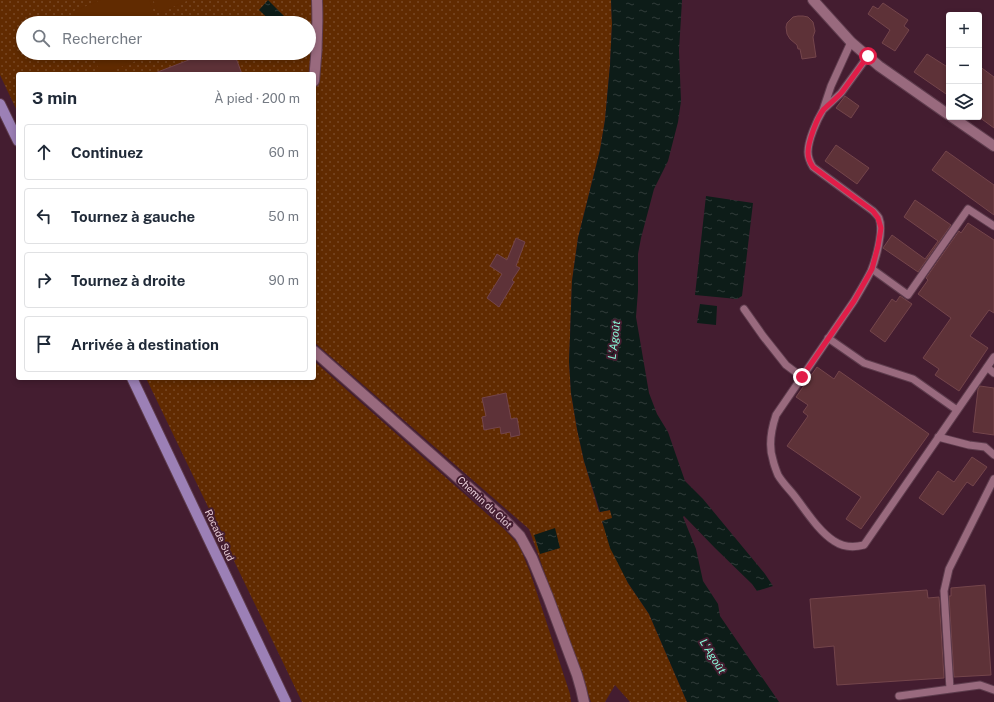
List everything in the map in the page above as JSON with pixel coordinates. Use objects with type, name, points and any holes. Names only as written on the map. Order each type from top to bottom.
[{"type":"main road","points":[[0,104],[16,137]]},
{"type":"main road","name":"Rocade Sud","points":[[133,380],[286,702]]},
{"type":"street","points":[[316,55],[318,21],[317,0]]},
{"type":"street","points":[[813,0],[851,42],[879,66],[946,113]]},
{"type":"street","points":[[315,72],[316,60]]},
{"type":"street","points":[[956,120],[994,146]]},
{"type":"street","name":"Chemin du Clot","points":[[316,353],[500,514],[520,536],[532,558],[550,603],[577,675],[584,702]]},
{"type":"lane","points":[[851,42],[817,121],[809,146],[809,160],[813,167],[873,211],[878,218],[881,228],[872,269],[854,301],[776,415],[772,426],[771,450],[773,461],[779,476],[818,526],[834,541],[855,547],[864,545],[994,357]]},
{"type":"lane","points":[[823,110],[841,93],[868,56]]},
{"type":"lane","points":[[872,269],[908,295],[968,209],[994,226]]},
{"type":"lane","points":[[744,309],[786,365],[802,377]]},
{"type":"lane","points":[[828,338],[864,363],[913,379],[957,410]]},
{"type":"lane","points":[[987,367],[994,373]]},
{"type":"lane","points":[[938,437],[969,445],[984,447],[994,455]]},
{"type":"lane","points":[[950,689],[944,591],[949,569],[994,479]]},
{"type":"lane","points":[[899,696],[980,685],[994,690]]},
{"type":"shaded area","points":[[0,0],[611,0],[612,24],[610,65],[605,120],[600,150],[578,238],[572,281],[569,361],[571,393],[584,461],[599,512],[610,510],[613,518],[602,522],[628,583],[649,614],[687,702],[630,702],[615,685],[605,702],[591,702],[529,529],[316,344],[316,72],[16,72],[16,109],[0,75]]},
{"type":"shaded area","points":[[101,0],[149,0],[155,16],[76,16],[74,11]]},
{"type":"shaded area","points":[[153,0],[189,0],[159,13]]},
{"type":"shaded area","points":[[95,60],[138,60],[109,72],[100,72]]},
{"type":"shaded area","points":[[316,363],[504,529],[519,545],[530,572],[570,694],[571,702],[302,702],[147,380],[316,380]]},
{"type":"water","points":[[268,0],[284,16],[265,16],[259,10]]},
{"type":"water","name":"L'Agoût","points":[[611,0],[682,0],[679,51],[681,101],[678,122],[668,161],[654,189],[641,238],[638,254],[636,317],[649,393],[657,414],[668,432],[685,481],[703,499],[765,574],[773,586],[757,591],[752,584],[684,516],[683,517],[696,549],[703,581],[718,604],[720,616],[779,702],[687,702],[649,614],[628,583],[610,548],[602,521],[612,518],[610,510],[600,512],[584,461],[571,393],[569,361],[572,281],[578,238],[600,150],[605,120],[610,65],[612,24]]},
{"type":"water","points":[[706,196],[753,203],[742,296],[737,299],[695,295]]},
{"type":"water","points":[[700,304],[717,306],[716,325],[697,323]]},
{"type":"water","points":[[555,528],[560,548],[540,554],[534,535]]},
{"type":"building","points":[[883,3],[908,20],[904,26],[909,30],[895,51],[882,43],[890,30],[868,14],[873,6],[878,9]]},
{"type":"building","points":[[793,17],[808,17],[813,22],[815,31],[813,37],[816,57],[802,59],[800,49],[798,49],[797,45],[787,34],[787,23]]},
{"type":"building","points":[[927,54],[946,66],[946,94],[914,72]]},
{"type":"building","points":[[189,60],[237,60],[241,72],[158,72]]},
{"type":"building","points":[[982,68],[994,77],[994,128],[982,119]]},
{"type":"building","points":[[845,96],[859,106],[851,118],[836,108]]},
{"type":"building","points":[[836,145],[869,168],[857,184],[825,161]]},
{"type":"building","points":[[946,151],[994,185],[994,215],[932,170]]},
{"type":"building","points":[[915,200],[951,225],[918,272],[883,248],[892,235],[925,259],[938,241],[904,217]]},
{"type":"building","points":[[968,223],[994,240],[994,313],[989,310],[970,336],[988,348],[959,391],[935,375],[939,369],[923,358],[951,318],[918,294],[928,280],[926,278],[959,231],[961,233]]},
{"type":"building","points":[[516,238],[525,242],[516,266],[520,268],[512,280],[514,282],[499,307],[487,298],[502,274],[490,266],[497,254],[507,260]]},
{"type":"building","points":[[900,296],[912,304],[885,342],[870,331],[892,299],[896,302]]},
{"type":"building","points":[[817,367],[834,379],[839,371],[929,434],[861,529],[846,519],[861,497],[787,446],[808,416],[803,412],[808,405],[796,397]]},
{"type":"building","points":[[980,386],[994,388],[994,435],[973,432],[978,389]]},
{"type":"building","points":[[506,393],[511,419],[517,418],[520,435],[511,437],[510,432],[501,434],[500,427],[484,430],[482,417],[486,416],[482,398]]},
{"type":"building","points":[[972,457],[987,467],[973,486],[967,482],[943,515],[919,498],[938,471],[954,482]]},
{"type":"building","points":[[985,585],[991,675],[954,677],[949,596],[951,596],[951,588]]},
{"type":"building","points":[[927,590],[928,598],[939,597],[944,678],[837,685],[834,646],[814,648],[810,599]]},
{"type":"route","points":[[802,377],[854,301],[872,269],[878,246],[881,228],[878,218],[873,211],[813,167],[809,160],[808,153],[817,121],[823,110],[841,93],[868,56]]}]
